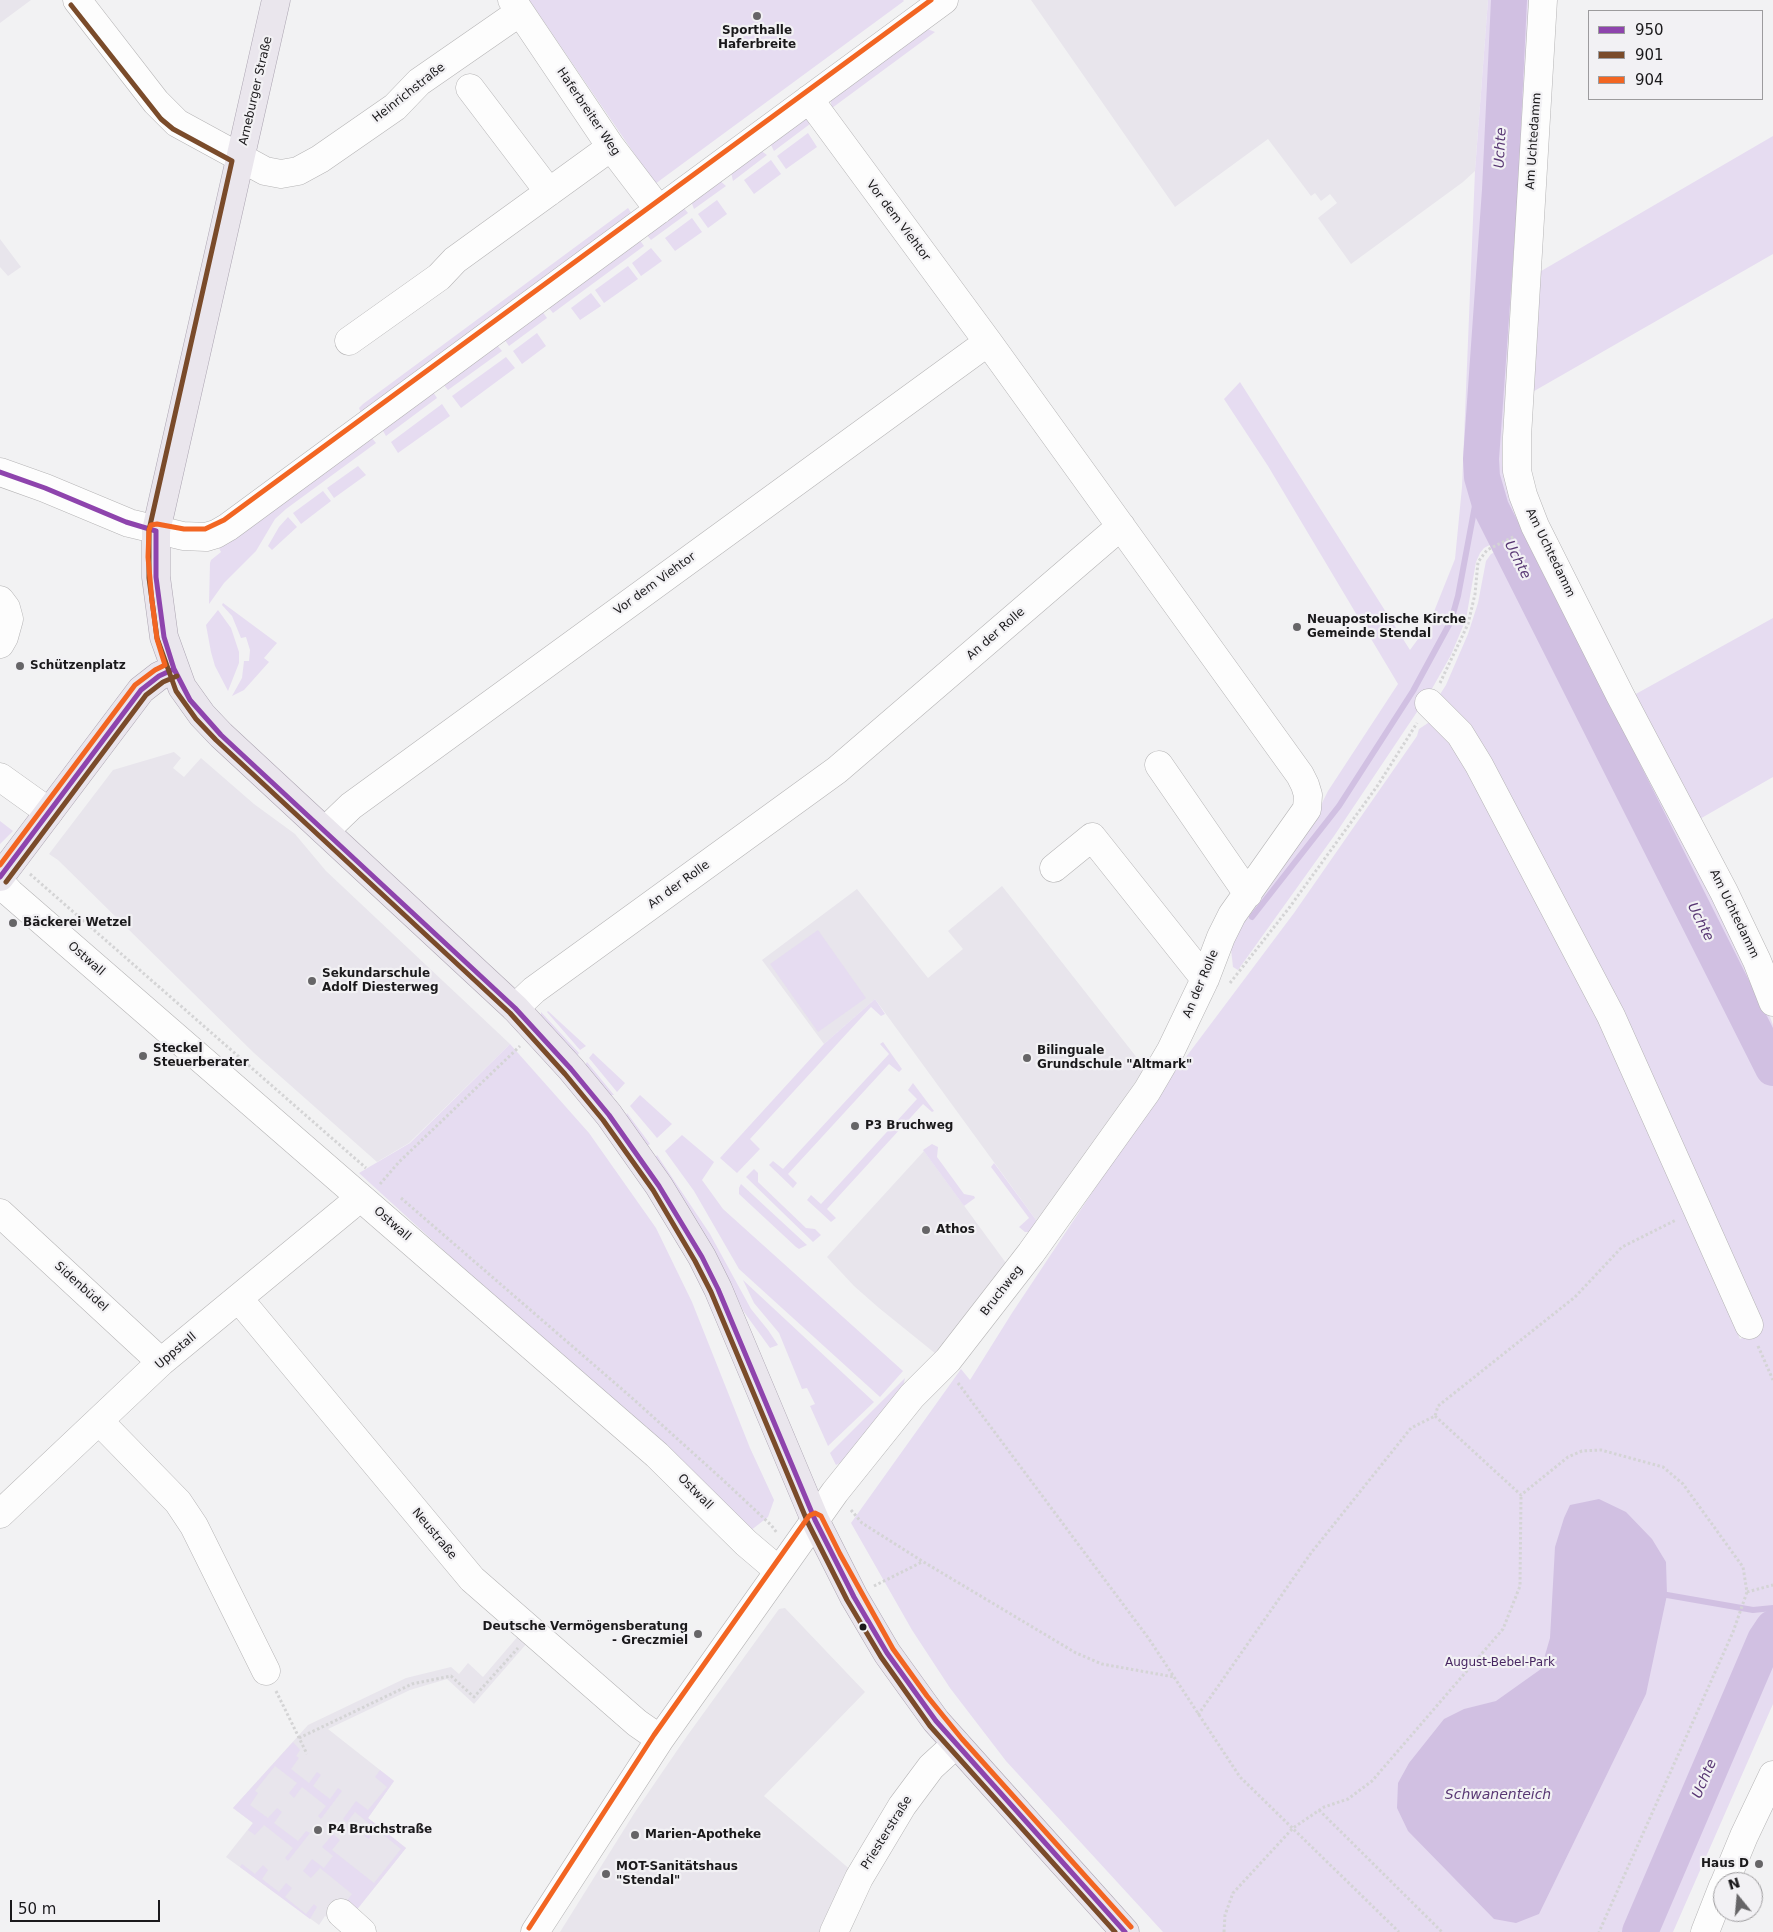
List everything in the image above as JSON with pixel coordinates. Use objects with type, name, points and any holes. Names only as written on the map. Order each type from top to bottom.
[{"type":"main road","name":"Arneburger Straße","points":[[276,0],[156,531],[155,557],[158,592],[164,638],[174,669],[190,700],[208,722],[515,1008],[571,1069],[624,1135],[683,1224],[718,1289],[815,1520]]},
{"type":"main road","points":[[7,868],[141,690],[159,676],[174,669]]},
{"type":"main road","points":[[815,1520],[854,1596],[903,1676],[956,1744],[1125,1932]]},
{"type":"street","name":"Heinrichstraße","points":[[77,0],[166,113],[177,123],[272,173],[281,174],[298,171],[320,159],[395,107],[419,82],[516,6]]},
{"type":"street","points":[[6,470],[126,522],[156,531],[183,536],[206,537],[228,527],[944,0]]},
{"type":"street","name":"Am Uchtedamm","points":[[1543,0],[1517,427],[1517,471],[1523,495],[1535,526],[1620,695],[1724,892],[1757,961],[1773,1002]]},
{"type":"street","name":"Haferbreiter Weg","points":[[516,6],[611,147],[659,210]]},
{"type":"street","points":[[470,88],[549,192]]},
{"type":"street","name":"Vor dem Viehtor","points":[[809,99],[1122,526]]},
{"type":"street","points":[[349,341],[439,277],[455,260],[611,147]]},
{"type":"street","name":"Vor dem Viehtor","points":[[325,831],[351,806],[988,342]]},
{"type":"street","name":"An der Rolle","points":[[515,1008],[534,990],[837,770],[1122,526],[1305,785],[1308,795],[1307,809],[1232,915],[1221,937],[1217,982],[1171,1050]]},
{"type":"street","points":[[0,600],[6,608],[9,618],[4,638],[0,644]]},
{"type":"street","points":[[1430,703],[1460,734],[1479,765],[1610,1016],[1749,1325]]},
{"type":"street","points":[[1160,765],[1248,894]]},
{"type":"street","points":[[0,777],[49,812]]},
{"type":"street","points":[[1054,868],[1092,837],[1217,982]]},
{"type":"street","name":"Ostwall","points":[[0,882],[25,906],[367,1186],[657,1455],[746,1543],[785,1563]]},
{"type":"street","name":"Bruchweg","points":[[536,1932],[660,1739],[835,1492],[912,1396],[948,1360],[1031,1253],[1147,1091],[1171,1050]]},
{"type":"street","name":"Uppstall","points":[[1,1511],[162,1362],[349,1207],[367,1186]]},
{"type":"street","name":"Sidenbüdel","points":[[0,1213],[162,1362]]},
{"type":"street","name":"Neustraße","points":[[239,1299],[472,1579],[637,1723],[660,1739]]},
{"type":"street","points":[[99,1421],[178,1502],[194,1526],[266,1670]]},
{"type":"street","name":"Priesterstraße","points":[[834,1932],[859,1878],[902,1806],[931,1768],[956,1744]]},
{"type":"street","points":[[1729,1872],[1773,1776]]},
{"type":"street","points":[[341,1913],[362,1932]]},
{"type":"street","points":[[1706,1932],[1713,1913]]},
{"type":"path","points":[[1217,982],[1289,908],[1378,785],[1430,703],[1446,674],[1468,624],[1475,594],[1478,562],[1488,550],[1522,532]]},
{"type":"path","points":[[7,868],[367,1169]]},
{"type":"path","points":[[367,1186],[382,1182],[398,1162],[537,1030]]},
{"type":"path","points":[[382,1182],[389,1188]]},
{"type":"path","points":[[397,1195],[631,1397],[771,1526],[785,1563]]},
{"type":"path","points":[[1198,1715],[1311,1553],[1411,1428],[1435,1416],[1438,1406],[1575,1297],[1622,1247],[1698,1210]]},
{"type":"path","points":[[1749,1325],[1773,1380]]},
{"type":"path","points":[[934,1374],[956,1380],[1149,1639],[1240,1777],[1399,1932]]},
{"type":"path","points":[[1224,1932],[1225,1915],[1233,1893],[1293,1828],[1324,1806],[1348,1799],[1372,1781],[1503,1629],[1520,1586],[1521,1495],[1435,1416]]},
{"type":"path","points":[[1521,1495],[1568,1457],[1582,1450],[1600,1450],[1663,1467],[1683,1484],[1743,1567],[1747,1592],[1734,1632],[1599,1932]]},
{"type":"path","points":[[835,1492],[862,1523],[1076,1653],[1102,1664],[1174,1677]]},
{"type":"path","points":[[854,1596],[922,1561]]},
{"type":"path","points":[[1747,1592],[1773,1585]]},
{"type":"path","points":[[299,1738],[412,1684],[451,1676],[474,1697],[531,1632]]},
{"type":"path","points":[[266,1670],[307,1754]]},
{"type":"path","points":[[1319,1810],[1442,1932]]},
{"type":"shaded area","points":[[0,0],[31,0],[0,23]]},
{"type":"shaded area","points":[[1031,0],[1488,0],[1475,171],[1463,182],[1351,264],[1318,218],[1337,203],[1330,194],[1321,201],[1315,193],[1311,196],[1268,139],[1175,207]]},
{"type":"shaded area","points":[[0,239],[21,267],[8,276],[0,267]]},
{"type":"shaded area","name":"Sekundarschule Adolf Diesterweg","points":[[174,752],[181,758],[173,768],[184,777],[201,758],[254,804],[295,834],[326,871],[510,1044],[409,1143],[377,1162],[254,1053],[58,860],[49,854],[113,770]]},
{"type":"shaded area","name":"Bilinguale Grundschule \"Altmark\"","points":[[1002,886],[1145,1068],[1039,1224],[875,999],[824,1044],[762,960],[857,889],[928,978],[963,949],[948,931]]},
{"type":"shaded area","points":[[924,1151],[1006,1263],[936,1354],[854,1286],[827,1257]]},
{"type":"shaded area","points":[[785,1608],[865,1692],[764,1796],[852,1871],[821,1932],[560,1932],[635,1812],[687,1736],[779,1609]]},
{"type":"shaded area","name":"P4 Bruchstraße","points":[[519,1635],[528,1642],[474,1704],[447,1679],[410,1690],[328,1729],[394,1781],[368,1818],[406,1848],[351,1917],[347,1932],[325,1916],[319,1925],[226,1857],[253,1823],[233,1808],[308,1725],[406,1678],[451,1667],[459,1674],[468,1663],[483,1677]]},
{"type":"green space","points":[[529,0],[903,0],[904,1],[655,184]]},
{"type":"green space","points":[[1488,0],[1530,0],[1523,145],[1502,443],[1502,465],[1505,483],[1522,528],[1484,548],[1480,553],[1476,562],[1466,619],[1451,655],[1429,694],[1334,836],[1238,970],[1233,967],[1229,931],[1317,813],[1328,791],[1398,684],[1268,466],[1224,399],[1240,382],[1410,650],[1429,624],[1455,559],[1462,487],[1475,171]]},
{"type":"green space","points":[[925,28],[935,32],[832,108],[830,98]]},
{"type":"green space","points":[[808,115],[814,121],[774,151],[770,143]]},
{"type":"green space","points":[[808,133],[817,147],[786,169],[777,156]]},
{"type":"green space","points":[[1773,136],[1773,254],[1529,394],[1536,274]]},
{"type":"green space","points":[[760,150],[767,155],[733,181],[731,172]]},
{"type":"green space","points":[[771,160],[781,174],[754,194],[744,180]]},
{"type":"green space","points":[[719,180],[726,186],[694,209],[691,201]]},
{"type":"green space","points":[[717,200],[727,214],[708,228],[698,214]]},
{"type":"green space","points":[[683,207],[688,213],[651,240],[646,234]]},
{"type":"green space","points":[[628,208],[632,214],[361,413],[359,408],[363,404]]},
{"type":"green space","points":[[692,218],[702,232],[675,251],[665,238]]},
{"type":"green space","points":[[639,239],[644,246],[553,313],[548,307]]},
{"type":"green space","points":[[651,248],[662,261],[641,276],[632,263]]},
{"type":"green space","points":[[628,266],[638,279],[604,303],[595,290]]},
{"type":"green space","points":[[591,293],[601,306],[580,320],[571,308]]},
{"type":"green space","points":[[542,311],[547,318],[509,346],[504,339]]},
{"type":"green space","points":[[537,333],[546,346],[522,364],[513,351]]},
{"type":"green space","points":[[497,345],[502,351],[448,390],[443,384]]},
{"type":"green space","points":[[506,357],[515,368],[461,408],[452,396]]},
{"type":"green space","points":[[433,392],[437,398],[386,436],[382,429]]},
{"type":"green space","points":[[442,404],[450,416],[398,453],[391,442]]},
{"type":"green space","points":[[371,437],[376,443],[275,519],[256,551],[224,583],[209,604],[210,563],[221,552],[218,546]]},
{"type":"green space","points":[[358,466],[366,475],[334,498],[327,488]]},
{"type":"green space","points":[[323,491],[331,501],[301,524],[293,513]]},
{"type":"green space","points":[[288,517],[297,527],[272,550],[268,546],[279,527]]},
{"type":"green space","name":"August-Bebel-Park","points":[[1529,536],[1711,889],[1757,983],[1773,1025],[1773,1704],[1673,1932],[1163,1932],[1006,1761],[950,1688],[912,1630],[851,1523],[961,1369],[970,1380],[1012,1313],[1153,1101],[1294,913],[1417,736],[1419,729],[1428,723],[1439,723],[1448,729],[1609,1026],[1657,1136],[1740,1339],[1759,1331],[1609,1001],[1470,735],[1441,706],[1437,699],[1446,685],[1468,634],[1478,603],[1486,561],[1491,554]]},
{"type":"green space","points":[[223,603],[277,643],[264,658],[269,662],[244,690],[232,696],[242,678],[244,661],[249,661],[250,650],[246,637],[241,638],[232,616],[222,605]]},
{"type":"green space","points":[[218,610],[231,628],[239,652],[239,663],[228,691],[215,666],[206,625]]},
{"type":"green space","points":[[1773,618],[1773,777],[1698,820],[1634,695]]},
{"type":"green space","points":[[0,821],[13,831],[0,844]]},
{"type":"green space","points":[[818,930],[866,998],[818,1032],[770,964]]},
{"type":"green space","points":[[875,999],[885,1014],[881,1016],[871,1007],[750,1139],[760,1149],[737,1173],[720,1158],[824,1044]]},
{"type":"green space","points":[[548,1011],[586,1046],[580,1050]]},
{"type":"green space","points":[[541,1012],[579,1053],[577,1056],[541,1016]]},
{"type":"green space","points":[[883,1042],[902,1069],[899,1072],[889,1064],[788,1174],[797,1183],[793,1188],[769,1165],[773,1161],[783,1169],[889,1054],[880,1044]]},
{"type":"green space","points":[[510,1044],[589,1133],[656,1228],[692,1302],[750,1448],[774,1500],[768,1517],[750,1531],[359,1173],[410,1143]]},
{"type":"green space","points":[[593,1053],[625,1083],[617,1092],[589,1058]]},
{"type":"green space","points":[[587,1062],[614,1095],[610,1095],[585,1065]]},
{"type":"green space","points":[[913,1083],[934,1111],[932,1112],[923,1104],[827,1209],[836,1218],[831,1222],[807,1200],[811,1195],[821,1204],[917,1099],[908,1090]]},
{"type":"green space","points":[[640,1095],[672,1124],[657,1138],[630,1106]]},
{"type":"green space","points":[[627,1113],[650,1144],[647,1146],[626,1116]]},
{"type":"green space","points":[[682,1135],[714,1162],[702,1180],[723,1209],[903,1371],[880,1397],[739,1269],[694,1191],[665,1151]]},
{"type":"green space","points":[[932,1144],[938,1147],[937,1157],[964,1194],[974,1196],[975,1198],[964,1206],[923,1150]]},
{"type":"green space","points":[[657,1155],[710,1234],[751,1309],[778,1345],[770,1348],[744,1312],[715,1254],[655,1158]]},
{"type":"green space","points":[[994,1163],[1039,1224],[1031,1232],[1025,1232],[1019,1227],[1029,1218],[991,1167]]},
{"type":"green space","points":[[754,1169],[758,1173],[758,1182],[806,1228],[815,1229],[821,1235],[813,1242],[746,1177]]},
{"type":"green space","points":[[741,1184],[807,1245],[799,1249],[796,1247],[739,1194]]},
{"type":"green space","points":[[743,1280],[874,1402],[828,1446],[810,1406],[815,1404],[807,1388],[802,1389],[779,1333],[754,1303]]},
{"type":"green space","points":[[905,1378],[903,1388],[844,1461],[836,1465],[830,1453]]},
{"type":"green space","points":[[293,1742],[300,1750],[296,1756],[299,1758],[291,1769],[309,1783],[317,1772],[321,1775],[313,1786],[330,1799],[338,1788],[342,1791],[321,1819],[318,1816],[326,1806],[302,1787],[294,1798],[289,1793],[297,1783],[275,1766],[255,1791],[258,1793],[250,1805],[268,1818],[277,1808],[282,1812],[274,1823],[298,1841],[306,1831],[310,1833],[288,1861],[285,1858],[293,1848],[264,1825],[255,1835],[248,1830],[253,1823],[233,1808]]},
{"type":"green space","points":[[380,1770],[394,1781],[368,1818],[406,1848],[351,1917],[342,1907],[352,1894],[320,1868],[311,1878],[303,1871],[312,1859],[324,1868],[333,1856],[322,1847],[333,1834],[340,1840],[332,1850],[374,1883],[401,1849],[376,1829],[369,1839],[364,1836],[372,1826],[355,1812],[347,1822],[343,1819],[356,1801],[368,1810],[387,1787],[375,1777]]},
{"type":"green space","points":[[242,1864],[255,1874],[263,1865],[268,1870],[262,1879],[279,1892],[286,1883],[292,1888],[285,1897],[306,1914],[314,1904],[317,1907],[310,1919],[240,1867]]},
{"type":"water","name":"Schwanenteich","points":[[1599,1499],[1626,1512],[1652,1539],[1666,1562],[1667,1595],[1646,1694],[1539,1914],[1516,1923],[1494,1919],[1408,1831],[1397,1808],[1398,1783],[1409,1763],[1444,1719],[1464,1709],[1496,1701],[1541,1669],[1550,1638],[1555,1547],[1564,1518],[1570,1505]]},
{"type":"waterway","name":"Uchte","points":[[1509,0],[1500,190],[1481,459],[1482,477],[1491,508],[1773,1068]]},
{"type":"waterway","points":[[1252,917],[1339,806],[1413,691],[1451,621],[1458,596],[1482,477]]},
{"type":"waterway","points":[[1667,1595],[1753,1610],[1773,1608]]},
{"type":"waterway","name":"Uchte","points":[[1640,1932],[1765,1640],[1773,1628]]},
{"type":"transit line","name":"904","points":[[0,865],[135,685],[165,665],[157,639],[152,601],[148,557],[149,530],[151,525],[157,524],[184,529],[205,529],[224,520],[931,0]]},
{"type":"transit line","name":"901","points":[[71,5],[161,119],[173,129],[232,161],[149,530],[149,578],[157,638],[176,691],[196,719],[216,740],[510,1013],[603,1120],[653,1190],[695,1261],[711,1292],[808,1523],[847,1600],[881,1657],[930,1726],[1115,1932]]},
{"type":"transit line","name":"950","points":[[0,472],[45,488],[126,522],[156,531]]},
{"type":"transit line","name":"950","points":[[156,531],[156,577],[164,637],[174,669],[190,700],[221,735],[515,1008],[571,1069],[609,1115],[659,1186],[702,1257],[718,1289],[815,1520],[854,1597],[887,1653],[936,1721],[1125,1932]]},
{"type":"transit line","name":"950","points":[[0,877],[141,690],[159,676],[174,669]]},
{"type":"transit line","name":"901","points":[[6,882],[146,695],[163,682],[177,676]]},
{"type":"transit line","name":"904","points":[[529,1928],[654,1735],[809,1516],[815,1513],[821,1516],[893,1649],[927,1696],[962,1739],[1131,1927]]},
{"type":"place","name":"Sporthalle Haferbreite","points":[[757,16]]},
{"type":"place","name":"Neuapostolische Kirche Gemeinde Stendal","points":[[1297,627]]},
{"type":"place","name":"Schützenplatz","points":[[20,666]]},
{"type":"place","name":"Bäckerei Wetzel","points":[[13,923]]},
{"type":"place","name":"Sekundarschule Adolf Diesterweg","points":[[312,981]]},
{"type":"place","name":"Steckel Steuerberater","points":[[143,1056]]},
{"type":"place","name":"Bilinguale Grundschule \"Altmark\"","points":[[1027,1058]]},
{"type":"place","name":"P3 Bruchweg","points":[[855,1126]]},
{"type":"place","name":"Athos","points":[[926,1230]]},
{"type":"place","name":"Deutsche Vermögensberatung - Greczmiel","points":[[698,1634]]},
{"type":"place","name":"P4 Bruchstraße","points":[[318,1830]]},
{"type":"place","name":"Marien-Apotheke","points":[[635,1835]]},
{"type":"place","name":"Haus D","points":[[1759,1864]]},
{"type":"place","name":"MOT-Sanitätshaus \"Stendal\"","points":[[606,1874]]}]
